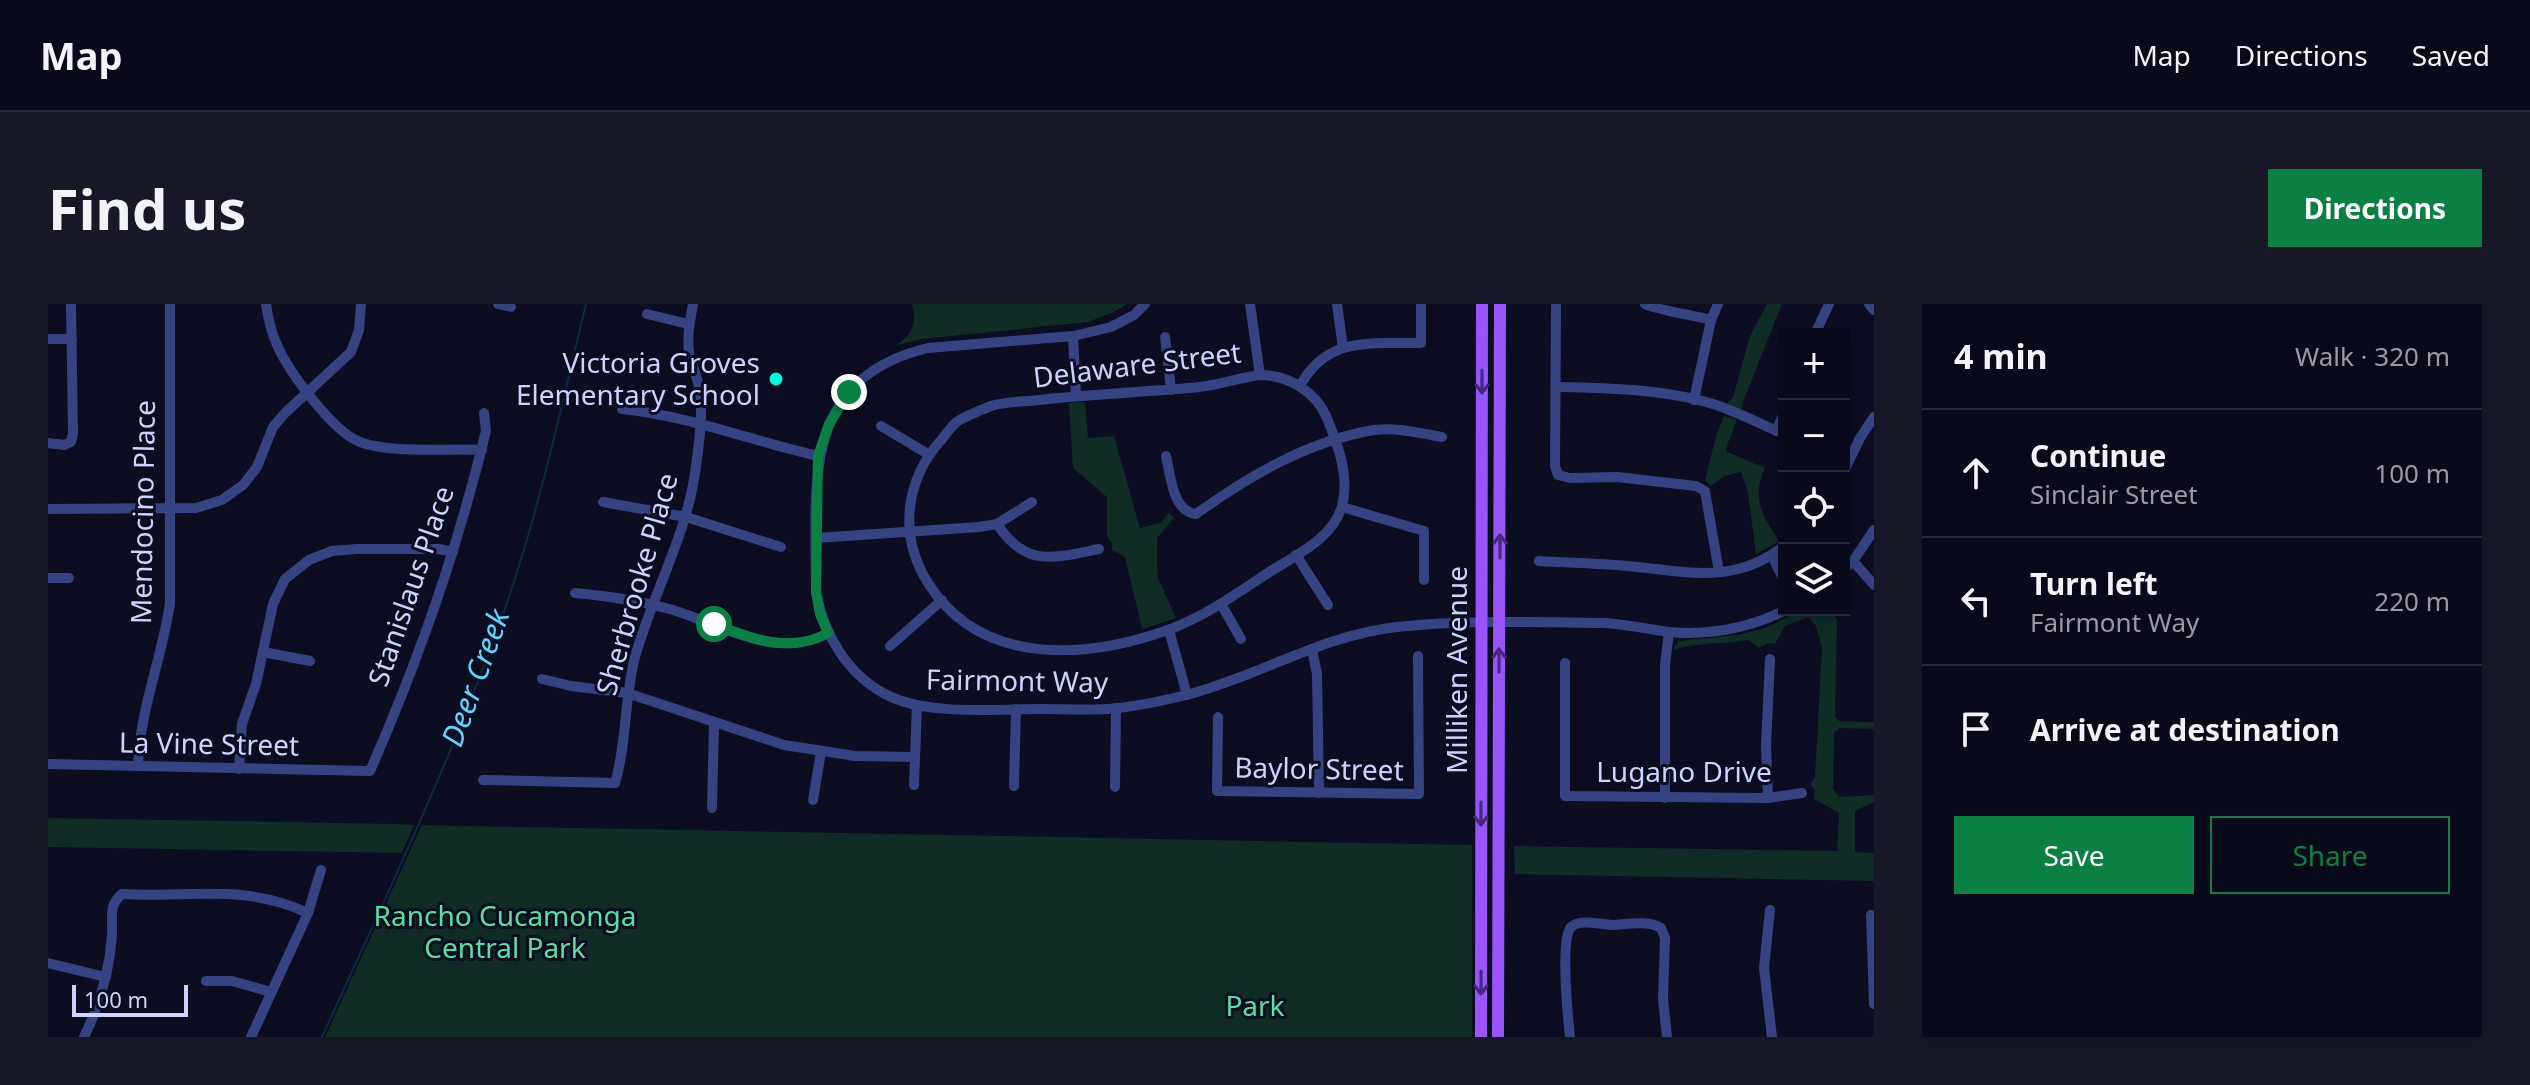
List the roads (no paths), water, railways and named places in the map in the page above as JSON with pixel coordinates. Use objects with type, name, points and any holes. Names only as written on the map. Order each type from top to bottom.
[{"type":"main road","name":"Milliken Avenue","points":[[1481,1037],[1482,304]]},
{"type":"main road","name":"Milliken Avenue","points":[[1498,1037],[1500,304]]},
{"type":"street","points":[[48,443],[64,445],[71,442],[71,304]]},
{"type":"street","name":"Mendocino Place","points":[[138,766],[143,714],[166,635],[170,603],[170,304]]},
{"type":"street","points":[[266,304],[276,343],[309,392],[344,434],[385,449],[482,450]]},
{"type":"street","points":[[48,509],[196,508],[222,500],[243,485],[257,467],[273,427],[351,352],[359,330],[361,304]]},
{"type":"street","points":[[498,304],[511,307]]},
{"type":"street","name":"Sherbrooke Place","points":[[483,780],[615,783],[620,767],[627,693],[652,605],[686,517],[696,466],[700,392],[689,353],[688,324],[693,304]]},
{"type":"street","name":"Fairmont Way","points":[[1145,304],[1134,315],[1111,327],[1073,336],[928,348],[892,359],[864,376],[849,392],[829,424],[818,456],[816,592],[820,614],[842,657],[885,694],[917,705],[1016,709],[1116,708],[1187,695],[1312,649],[1362,633],[1396,627],[1606,623],[1669,632],[1705,633],[1735,629],[1778,614]]},
{"type":"street","points":[[1250,304],[1260,375]]},
{"type":"street","points":[[1337,304],[1343,348]]},
{"type":"street","points":[[1421,304],[1421,343],[1359,343],[1333,351],[1307,372],[1300,386],[1324,411],[1336,441],[1343,465],[1345,487],[1342,507],[1424,531],[1424,580]]},
{"type":"street","points":[[1556,304],[1555,466],[1558,475],[1570,478],[1617,477],[1696,486],[1705,491],[1719,572]]},
{"type":"street","points":[[1645,304],[1651,309],[1668,309],[1711,320]]},
{"type":"street","points":[[1694,400],[1711,320],[1718,304]]},
{"type":"street","points":[[1818,328],[1829,304]]},
{"type":"street","points":[[1869,304],[1874,310]]},
{"type":"street","points":[[647,314],[688,324]]},
{"type":"street","points":[[1073,336],[1076,396]]},
{"type":"street","points":[[1165,337],[1171,390]]},
{"type":"street","points":[[48,339],[72,339]]},
{"type":"street","name":"Delaware Street","points":[[1300,386],[1272,375],[1260,375],[1171,390],[994,405],[957,422],[928,454],[912,489],[910,532],[913,550],[920,568],[942,600],[966,621],[993,638],[1031,650],[1052,652],[1105,646],[1169,630],[1221,604],[1319,540],[1334,525],[1342,507]]},
{"type":"street","points":[[1556,387],[1624,389],[1694,400],[1720,406],[1778,431]]},
{"type":"street","points":[[622,409],[699,422],[818,456]]},
{"type":"street","name":"Stanislaus Place","points":[[370,771],[453,552],[482,450],[486,431],[484,413]]},
{"type":"street","points":[[1850,456],[1874,417]]},
{"type":"street","points":[[881,426],[928,454]]},
{"type":"street","points":[[1166,456],[1179,506],[1186,513],[1196,514],[1277,461],[1336,441],[1374,430],[1399,430],[1442,437]]},
{"type":"street","points":[[603,502],[686,517],[781,547]]},
{"type":"street","points":[[816,538],[997,524],[1032,502]]},
{"type":"street","points":[[997,524],[1018,548],[1032,555],[1057,557],[1099,549]]},
{"type":"street","points":[[1850,564],[1874,530]]},
{"type":"street","points":[[239,769],[242,724],[273,604],[285,579],[309,560],[332,551],[439,549],[453,552]]},
{"type":"street","points":[[1539,561],[1629,566],[1695,575],[1719,572],[1772,556],[1778,551]]},
{"type":"street","points":[[1296,555],[1328,605]]},
{"type":"street","points":[[1772,556],[1778,568]]},
{"type":"street","points":[[1853,561],[1874,585]]},
{"type":"street","points":[[48,578],[69,578]]},
{"type":"street","points":[[575,593],[652,605],[779,644],[809,643],[828,633]]},
{"type":"street","points":[[890,646],[942,600]]},
{"type":"street","points":[[1221,604],[1241,639]]},
{"type":"street","points":[[1169,630],[1187,695]]},
{"type":"street","points":[[1665,798],[1665,665],[1669,632]]},
{"type":"street","points":[[1312,649],[1317,674],[1319,793]]},
{"type":"street","points":[[263,652],[310,661]]},
{"type":"street","name":"Baylor Street","points":[[1218,717],[1217,791],[1419,794],[1418,656]]},
{"type":"street","points":[[1768,798],[1766,746],[1770,659]]},
{"type":"street","name":"Lugano Drive","points":[[1565,663],[1565,796],[1768,798],[1802,793]]},
{"type":"street","points":[[542,679],[627,693],[784,745],[821,752],[914,757]]},
{"type":"street","points":[[914,785],[917,705]]},
{"type":"street","points":[[1115,787],[1116,708]]},
{"type":"street","points":[[1014,786],[1016,709]]},
{"type":"street","points":[[712,808],[714,723]]},
{"type":"street","points":[[813,800],[821,752]]},
{"type":"street","name":"La Vine Street","points":[[48,764],[370,771]]},
{"type":"street","points":[[251,1037],[308,913],[321,870]]},
{"type":"street","points":[[84,1037],[106,977],[112,935],[111,906],[114,899],[122,894],[233,893],[269,897],[308,913]]},
{"type":"street","points":[[1770,910],[1764,968],[1772,1037]]},
{"type":"street","points":[[1871,915],[1874,1004]]},
{"type":"street","points":[[1570,1037],[1565,941],[1571,928],[1580,922],[1596,925],[1653,923],[1661,928],[1665,938],[1663,999],[1667,1037]]},
{"type":"street","points":[[48,963],[106,977]]},
{"type":"street","points":[[206,981],[232,981],[271,992]]},
{"type":"waterway","name":"Deer Creek","points":[[322,1037],[422,816],[491,648],[533,520],[586,304]]},
{"type":"place","name":"Victoria Groves Elementary School","points":[[776,379]]},
{"type":"park label","name":"Rancho Cucamonga Central Park","points":[[505,932]]},
{"type":"park label","name":"Park","points":[[1255,1006]]}]
